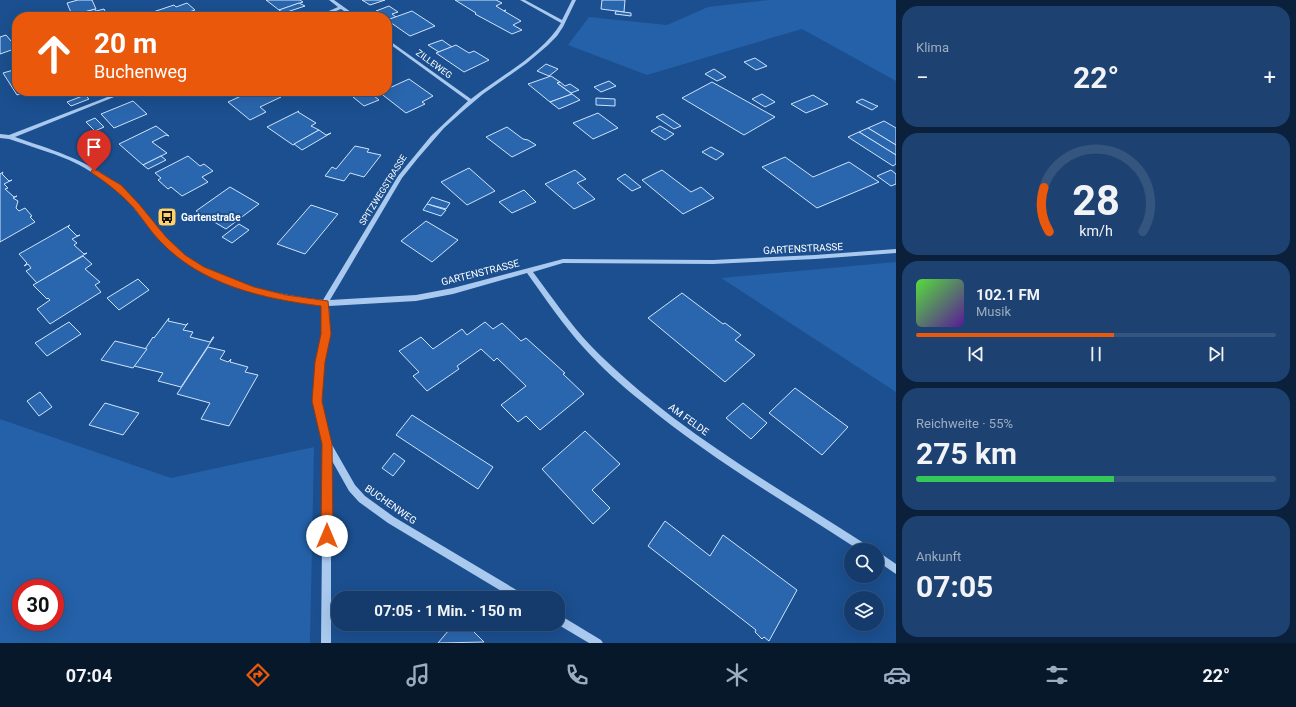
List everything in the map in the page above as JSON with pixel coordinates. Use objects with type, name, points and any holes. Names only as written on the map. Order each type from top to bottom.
[{"type":"street","points":[[331,0],[349,12]]},
{"type":"street","points":[[522,0],[563,22]]},
{"type":"street","name":"SPITZWEGSTRASSE","points":[[325,303],[400,177],[429,141],[471,101],[526,62],[555,34],[574,0]]},
{"type":"street","points":[[330,12],[342,7]]},
{"type":"street","name":"ZILLEWEG","points":[[392,44],[471,101]]},
{"type":"street","points":[[10,137],[114,96]]},
{"type":"street","name":"GARTENSTRASSE","points":[[0,136],[10,137],[84,164],[112,183],[136,206],[163,239],[182,257],[201,270],[252,290],[286,298],[325,303],[416,298],[453,291],[563,261],[713,262],[815,258],[896,251]]},
{"type":"street","name":"AM FELDE","points":[[528,270],[578,337],[596,356],[641,397],[725,458],[798,507],[856,543]]},
{"type":"street","name":"BUCHENWEG","points":[[325,303],[326,334],[320,362],[317,401],[327,444],[344,478],[362,499],[391,520],[510,591]]},
{"type":"street","points":[[326,643],[327,444]]},
{"type":"street","points":[[884,561],[896,569]]},
{"type":"street","points":[[565,623],[598,643]]},
{"type":"shaded area","points":[[769,0],[896,0],[896,81],[802,29],[647,75],[568,45],[589,17],[667,25],[708,7]]},
{"type":"shaded area","points":[[896,262],[896,392],[721,278]]},
{"type":"shaded area","points":[[0,419],[171,478],[314,447],[310,643],[0,643]]},
{"type":"building","points":[[78,0],[92,0],[96,9],[84,12],[71,12],[67,3]]},
{"type":"building","points":[[266,0],[300,0],[303,2],[279,10]]},
{"type":"building","points":[[362,0],[385,0],[370,5]]},
{"type":"building","points":[[455,0],[496,0],[502,3],[496,6],[521,21],[513,25],[522,30],[512,34],[475,14],[476,13]]},
{"type":"building","points":[[602,0],[625,0],[624,12],[601,9]]},
{"type":"building","points":[[187,3],[195,10],[189,12],[153,12],[174,5],[176,7]]},
{"type":"building","points":[[299,3],[305,6],[287,12],[279,10]]},
{"type":"building","points":[[389,6],[398,12],[392,14],[392,12],[376,11]]},
{"type":"building","points":[[95,9],[96,11],[104,9],[106,12],[85,12]]},
{"type":"building","points":[[412,11],[435,26],[410,36],[392,23],[392,18]]},
{"type":"building","points":[[616,11],[631,13],[631,16],[615,14]]},
{"type":"building","points":[[6,35],[12,42],[12,50],[0,54],[0,37]]},
{"type":"building","points":[[442,40],[452,47],[439,52],[428,45]]},
{"type":"building","points":[[456,45],[469,53],[474,51],[489,60],[464,72],[436,53]]},
{"type":"building","points":[[755,58],[767,66],[756,70],[744,62]]},
{"type":"building","points":[[546,64],[558,69],[549,76],[537,71]]},
{"type":"building","points":[[714,69],[726,77],[717,81],[705,74]]},
{"type":"building","points":[[12,70],[12,87],[3,73]]},
{"type":"building","points":[[551,76],[560,82],[557,83],[572,94],[550,102],[528,84]]},
{"type":"building","points":[[409,79],[433,96],[422,102],[425,104],[406,113],[384,96],[392,96],[392,87]]},
{"type":"building","points":[[609,81],[616,86],[601,92],[594,87]]},
{"type":"building","points":[[560,82],[565,86],[570,84],[579,90],[571,93],[557,83]]},
{"type":"building","points":[[712,82],[775,117],[744,135],[682,98]]},
{"type":"building","points":[[572,94],[580,100],[559,109],[550,102]]},
{"type":"building","points":[[762,94],[775,102],[765,107],[752,99]]},
{"type":"building","points":[[813,95],[828,104],[806,113],[791,104]]},
{"type":"building","points":[[82,96],[86,96],[89,99],[71,106],[67,102]]},
{"type":"building","points":[[241,96],[281,97],[260,107],[266,112],[250,120],[228,102]]},
{"type":"building","points":[[374,96],[379,100],[364,106],[353,97]]},
{"type":"building","points":[[596,98],[615,99],[615,106],[596,105]]},
{"type":"building","points":[[862,99],[878,106],[872,110],[856,102]]},
{"type":"building","points":[[133,101],[147,114],[114,128],[101,114]]},
{"type":"building","points":[[299,111],[298,112],[316,123],[311,126],[319,130],[293,145],[267,127]]},
{"type":"building","points":[[598,113],[618,128],[593,139],[573,123]]},
{"type":"building","points":[[663,114],[681,126],[674,129],[656,117]]},
{"type":"building","points":[[95,118],[104,127],[95,131],[86,122]]},
{"type":"building","points":[[884,121],[896,128],[896,145],[868,128]]},
{"type":"building","points":[[156,126],[169,136],[166,135],[152,142],[167,153],[143,165],[119,144]]},
{"type":"building","points":[[660,126],[674,134],[665,140],[651,131]]},
{"type":"building","points":[[507,127],[523,139],[536,145],[512,157],[486,137]]},
{"type":"building","points":[[868,128],[896,145],[896,155],[859,132]]},
{"type":"building","points":[[319,130],[326,135],[331,133],[302,150],[294,144]]},
{"type":"building","points":[[859,132],[896,155],[896,164],[893,166],[848,137]]},
{"type":"building","points":[[355,146],[369,149],[367,152],[381,155],[364,177],[350,173],[344,181],[325,176],[332,167],[336,169]]},
{"type":"building","points":[[711,147],[724,154],[716,160],[702,152]]},
{"type":"building","points":[[161,156],[166,160],[148,169],[143,165]]},
{"type":"building","points":[[188,156],[200,166],[204,164],[213,171],[202,177],[208,182],[182,196],[171,187],[168,189],[158,180],[161,178],[155,173]]},
{"type":"building","points":[[785,157],[813,177],[849,162],[879,182],[817,208],[762,167]]},
{"type":"building","points":[[469,168],[495,191],[467,205],[441,182]]},
{"type":"building","points":[[575,170],[586,179],[577,183],[595,199],[574,209],[545,184]]},
{"type":"building","points":[[662,170],[691,192],[701,187],[714,198],[683,214],[642,180]]},
{"type":"building","points":[[891,170],[896,174],[896,184],[891,186],[877,176]]},
{"type":"building","points":[[3,172],[2,174],[9,181],[12,180],[4,184],[8,188],[5,189],[14,197],[17,196],[13,198],[18,201],[16,208],[19,211],[25,208],[35,222],[0,242],[0,174]]},
{"type":"building","points":[[625,174],[641,187],[632,191],[617,179]]},
{"type":"building","points":[[230,187],[259,204],[226,229],[196,211]]},
{"type":"building","points":[[524,190],[536,202],[512,213],[499,202]]},
{"type":"building","points":[[432,197],[450,203],[446,209],[427,204]]},
{"type":"building","points":[[427,204],[446,210],[441,216],[423,210]]},
{"type":"building","points":[[311,205],[338,214],[305,254],[277,244]]},
{"type":"building","points":[[426,221],[458,240],[432,262],[401,241]]},
{"type":"building","points":[[239,224],[249,230],[232,243],[222,237]]},
{"type":"building","points":[[70,225],[68,227],[77,236],[80,235],[72,239],[77,243],[74,245],[84,254],[87,253],[37,283],[26,271],[31,268],[28,264],[24,266],[27,263],[19,254]]},
{"type":"building","points":[[83,256],[92,264],[85,269],[100,282],[95,285],[101,292],[50,324],[37,309],[50,300],[48,298],[47,299],[33,285]]},
{"type":"building","points":[[138,279],[149,290],[119,310],[107,298]]},
{"type":"building","points":[[682,293],[723,324],[725,323],[741,335],[735,340],[755,355],[725,382],[648,318]]},
{"type":"building","points":[[169,318],[168,321],[186,325],[188,323],[183,330],[193,332],[190,337],[210,342],[214,337],[181,387],[158,381],[163,373],[134,366],[153,337],[154,338]]},
{"type":"building","points":[[69,322],[81,334],[47,356],[35,343]]},
{"type":"building","points":[[485,322],[493,329],[502,323],[521,341],[526,338],[565,373],[563,374],[584,394],[540,430],[526,416],[518,422],[501,405],[526,386],[497,358],[494,361],[481,349],[457,366],[459,369],[427,391],[413,376],[419,372],[399,351],[421,337],[433,349],[462,329],[467,335]]},
{"type":"building","points":[[115,341],[147,349],[133,368],[101,360]]},
{"type":"building","points":[[208,347],[225,351],[220,359],[228,362],[231,359],[230,362],[248,367],[245,372],[258,375],[229,426],[201,419],[210,403],[177,394]]},
{"type":"building","points":[[795,388],[848,427],[822,455],[769,413]]},
{"type":"building","points":[[40,392],[52,407],[39,416],[27,401]]},
{"type":"building","points":[[105,403],[139,413],[123,435],[89,425]]},
{"type":"building","points":[[743,403],[767,423],[751,439],[726,418]]},
{"type":"building","points":[[412,415],[493,467],[478,489],[396,435]]},
{"type":"building","points":[[585,431],[620,464],[592,490],[610,508],[593,524],[542,469]]},
{"type":"building","points":[[394,453],[405,461],[393,476],[382,468]]},
{"type":"building","points":[[665,521],[710,556],[723,535],[797,590],[769,641],[764,637],[762,639],[755,632],[756,630],[648,546]]},
{"type":"building","points":[[448,631],[473,631],[484,642],[438,643]]},
{"type":"place","name":"Gartenstraße","points":[[167,217]]},
{"type":"route","points":[[94,171],[118,187],[163,239],[182,257],[201,270],[223,280],[252,290],[286,298],[325,303],[326,334],[320,362],[317,401],[327,444],[327,536]]}]
